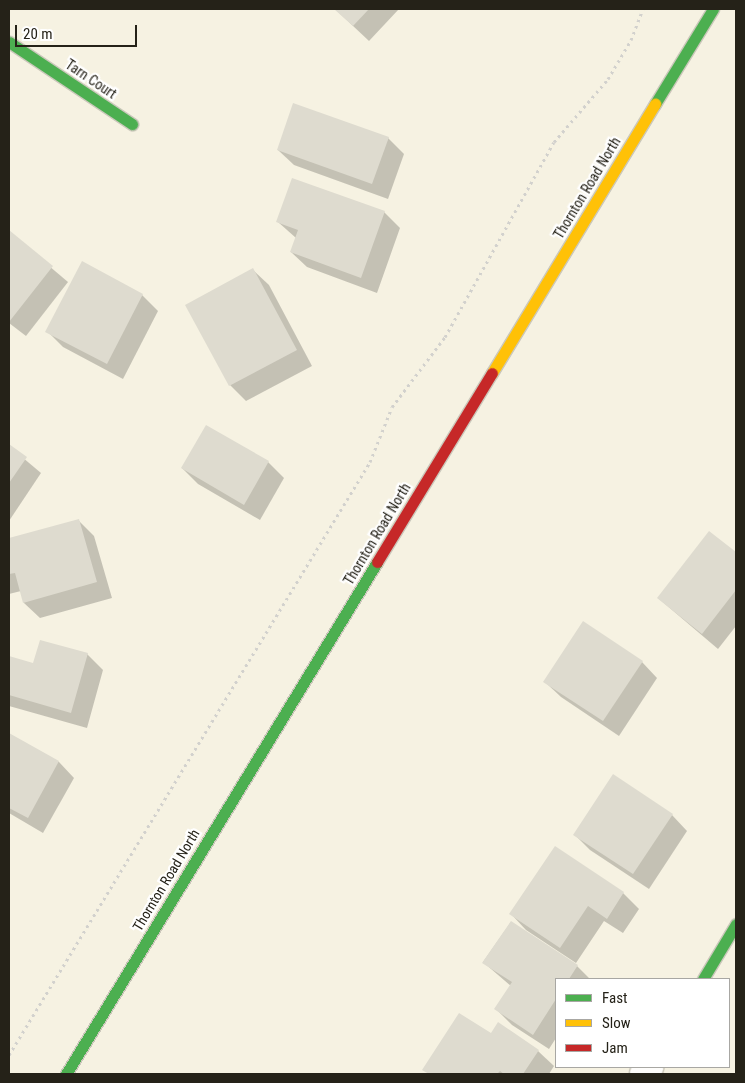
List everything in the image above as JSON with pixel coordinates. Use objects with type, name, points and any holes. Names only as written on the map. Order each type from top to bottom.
[{"type":"main road","name":"Thornton Road North","points":[[66,1074],[713,9]]},
{"type":"main road","name":"Tarn Court","points":[[9,42],[132,124]]},
{"type":"main road","points":[[703,978],[736,924]]},
{"type":"path","points":[[9,1055],[370,462],[392,406],[445,337],[554,142],[608,79],[631,40],[643,9]]},
{"type":"building","points":[[334,9],[369,9],[353,26]]},
{"type":"building","points":[[293,103],[389,137],[372,184],[277,150]]},
{"type":"building","points":[[292,178],[385,211],[361,278],[290,252],[298,230],[276,222]]},
{"type":"building","points":[[9,230],[53,266],[9,322]]},
{"type":"building","points":[[82,261],[143,294],[107,364],[45,332]]},
{"type":"building","points":[[253,268],[297,350],[229,386],[185,305]]},
{"type":"building","points":[[206,425],[269,461],[244,505],[181,468]]},
{"type":"building","points":[[9,444],[27,457],[9,483]]},
{"type":"building","points":[[79,519],[97,582],[23,603],[15,573],[9,574],[9,538]]},
{"type":"building","points":[[709,531],[736,552],[736,590],[702,634],[657,598]]},
{"type":"building","points":[[583,621],[643,661],[603,721],[543,682]]},
{"type":"building","points":[[40,640],[88,653],[71,713],[9,695],[9,656],[33,663]]},
{"type":"building","points":[[9,733],[59,761],[28,818],[9,808]]},
{"type":"building","points":[[613,774],[673,814],[633,874],[573,835]]},
{"type":"building","points":[[555,846],[624,892],[607,919],[588,906],[560,948],[509,914]]},
{"type":"building","points":[[511,921],[578,965],[570,978],[555,978],[555,1001],[533,1035],[494,1009],[512,982],[482,963]]},
{"type":"building","points":[[459,1013],[491,1033],[498,1022],[539,1050],[523,1074],[504,1074],[500,1071],[497,1074],[429,1074],[422,1070]]},
{"type":"traffic: fast","points":[[655,104],[713,9]]},
{"type":"traffic: fast","points":[[9,42],[132,124]]},
{"type":"traffic: fast","points":[[66,1074],[377,562]]},
{"type":"traffic: fast","points":[[704,978],[736,924]]},
{"type":"traffic: slow","points":[[492,373],[655,104]]},
{"type":"traffic: jam","points":[[377,562],[492,373]]}]
